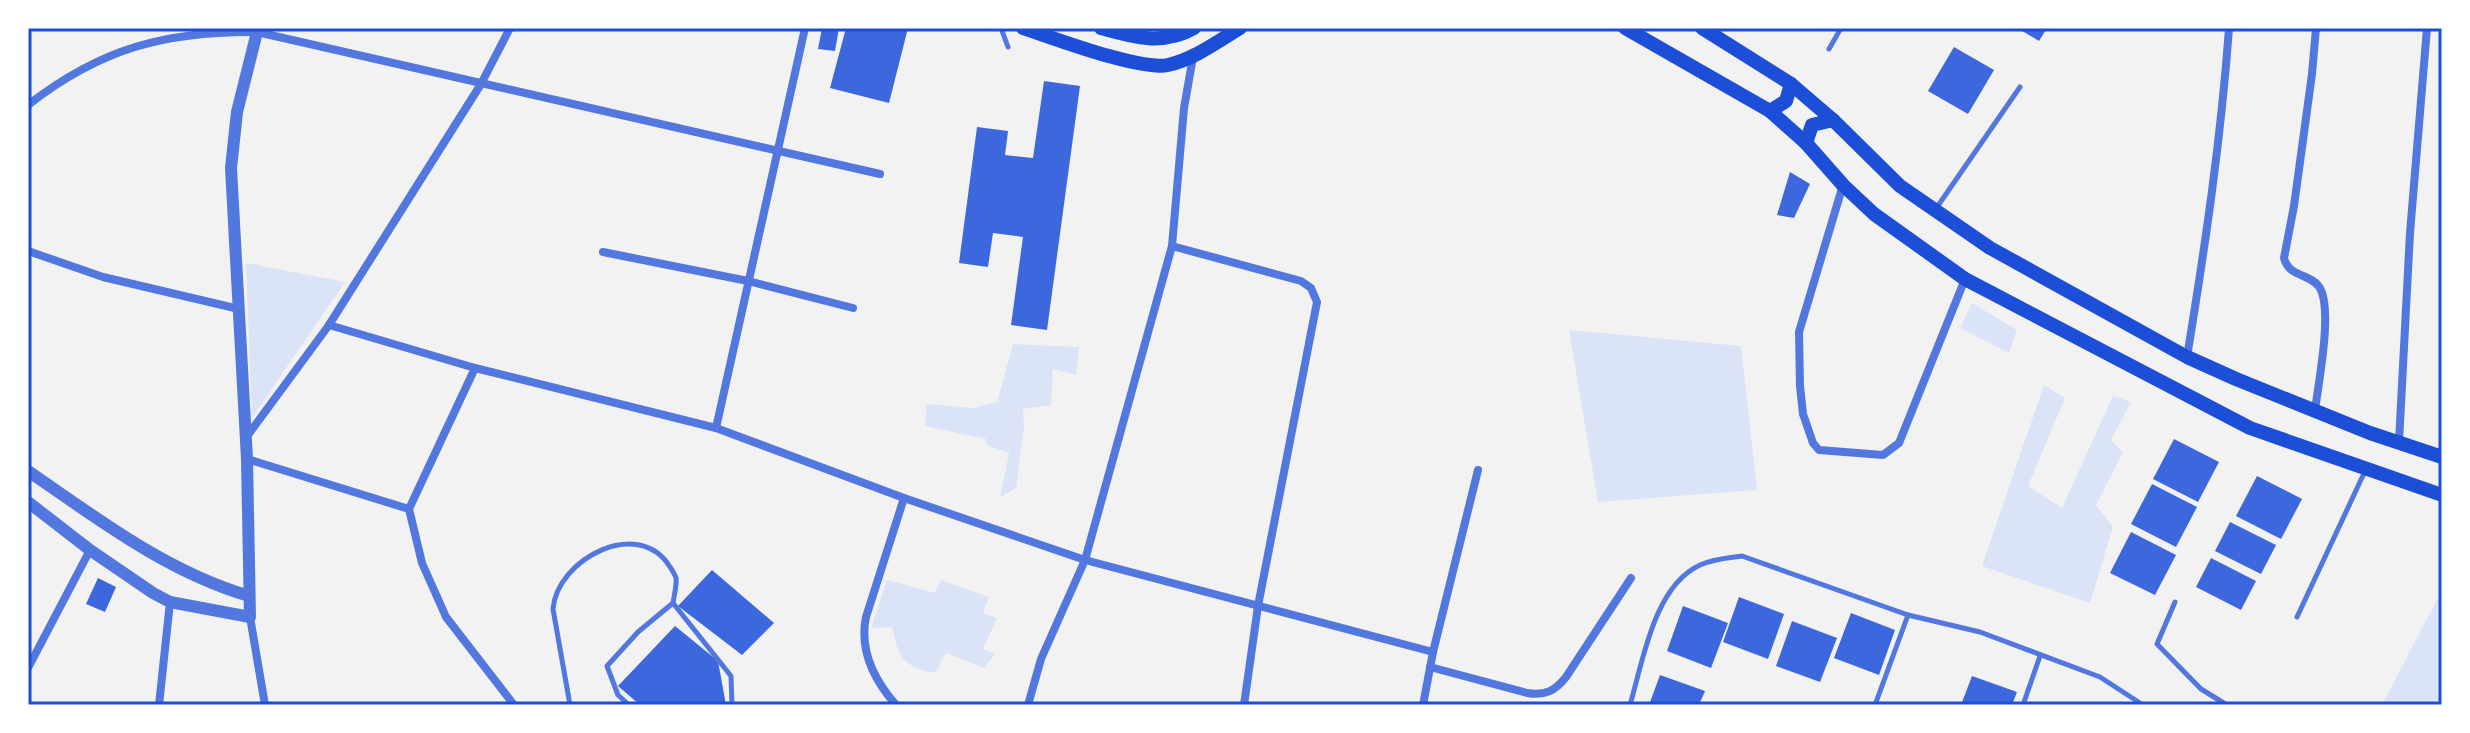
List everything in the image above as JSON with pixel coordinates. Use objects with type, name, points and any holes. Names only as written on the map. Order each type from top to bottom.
[{"type":"main road","points":[[1023,28],[1151,66],[1193,57],[1240,28]]},
{"type":"main road","points":[[1101,28],[1147,39],[1167,37],[1194,28]]},
{"type":"main road","points":[[1625,28],[1770,111],[1806,143],[1843,185],[1897,233],[1965,279],[2250,428],[2442,495]]},
{"type":"main road","points":[[1702,28],[1791,84],[1833,120],[1900,186],[1990,248],[2187,357],[2315,411],[2442,457]]},
{"type":"main road","points":[[1770,111],[1786,101],[1791,84]]},
{"type":"main road","points":[[1806,143],[1812,125],[1833,120]]},
{"type":"street","points":[[245,439],[329,325],[481,84],[510,28]]},
{"type":"street","points":[[716,428],[805,28]]},
{"type":"street","points":[[2187,357],[2210,217],[2223,115],[2229,28]]},
{"type":"street","points":[[2315,411],[2326,314],[2324,298],[2318,284],[2292,272],[2286,267],[2284,258],[2294,206],[2316,28]]},
{"type":"street","points":[[2399,442],[2410,233],[2427,28]]},
{"type":"street","points":[[258,30],[232,140],[232,209],[247,459],[250,617],[265,705]]},
{"type":"street","points":[[28,105],[59,83],[141,43],[213,31],[258,30],[880,174]]},
{"type":"street","points":[[1028,705],[1041,659],[1085,560],[1172,246],[1184,108],[1193,57]]},
{"type":"street","points":[[1843,185],[1799,332],[1803,414],[1813,443],[1825,452],[1883,455],[1899,443],[1965,279]]},
{"type":"street","points":[[1172,246],[1301,281],[1311,288],[1317,302],[1258,606],[1244,705]]},
{"type":"street","points":[[28,251],[103,277],[239,309]]},
{"type":"street","points":[[603,252],[748,281],[853,308]]},
{"type":"street","points":[[329,325],[475,368],[716,428],[904,498],[1085,560],[1433,652]]},
{"type":"street","points":[[475,368],[409,509],[422,563],[446,617],[514,705]]},
{"type":"street","points":[[247,459],[409,509]]},
{"type":"street","points":[[1423,705],[1478,470]]},
{"type":"street","points":[[28,471],[176,567],[207,583],[249,596]]},
{"type":"street","points":[[896,705],[871,670],[864,626],[904,498]]},
{"type":"street","points":[[28,502],[90,550],[170,602],[250,617]]},
{"type":"street","points":[[28,668],[90,550]]},
{"type":"street","points":[[1430,667],[1527,693],[1539,694],[1552,690],[1566,677],[1631,578]]},
{"type":"street","points":[[159,705],[170,602]]},
{"type":"lane","points":[[1001,28],[1008,47]]},
{"type":"lane","points":[[1829,49],[1841,28]]},
{"type":"lane","points":[[1934,211],[2020,87]]},
{"type":"lane","points":[[2297,617],[2367,468]]},
{"type":"lane","points":[[570,705],[553,609],[558,586],[571,571],[599,549],[625,545],[652,550],[665,559],[676,577],[673,603],[638,632],[607,666],[618,695],[629,705]]},
{"type":"lane","points":[[1630,705],[1665,596],[1697,566],[1742,556],[1908,615],[1980,632],[2100,677],[2143,705]]},
{"type":"lane","points":[[2175,602],[2157,644],[2201,689],[2227,705]]},
{"type":"lane","points":[[673,603],[731,676],[732,705]]},
{"type":"lane","points":[[1875,705],[1908,615]]},
{"type":"lane","points":[[2023,705],[2040,656]]},
{"type":"shaded area","points":[[246,263],[345,282],[252,418]]},
{"type":"shaded area","points":[[1972,303],[2017,330],[2009,353],[1960,328]]},
{"type":"shaded area","points":[[1569,330],[1741,346],[1757,490],[1598,502]]},
{"type":"shaded area","points":[[1013,344],[1079,347],[1076,375],[1053,369],[1051,405],[1023,409],[1024,428],[1016,488],[1000,497],[1009,453],[986,445],[986,439],[925,426],[927,404],[973,408],[997,402]]},
{"type":"shaded area","points":[[2044,385],[2065,398],[2028,486],[2062,508],[2113,396],[2131,402],[2111,440],[2123,452],[2096,505],[2113,527],[2090,603],[1982,566]]},
{"type":"shaded area","points":[[887,580],[935,593],[941,580],[989,597],[983,613],[997,618],[983,649],[995,654],[984,668],[946,653],[935,673],[909,664],[900,653],[892,627],[871,628]]},
{"type":"shaded area","points":[[2442,590],[2442,705],[2382,705]]},
{"type":"building","points":[[822,28],[839,28],[835,51],[818,49]]},
{"type":"building","points":[[846,28],[908,28],[889,103],[830,88]]},
{"type":"building","points":[[2017,28],[2047,28],[2039,41]]},
{"type":"building","points":[[1954,47],[1994,70],[1968,114],[1928,91]]},
{"type":"building","points":[[1044,81],[1080,86],[1047,330],[1011,325],[1023,237],[993,233],[988,267],[959,263],[977,127],[1008,131],[1005,155],[1033,158]]},
{"type":"building","points":[[1790,172],[1810,184],[1794,218],[1777,215]]},
{"type":"building","points":[[2174,439],[2219,462],[2198,502],[2153,479]]},
{"type":"building","points":[[2257,476],[2302,499],[2281,539],[2236,516]]},
{"type":"building","points":[[2152,484],[2197,507],[2176,547],[2131,524]]},
{"type":"building","points":[[2230,522],[2276,545],[2261,574],[2215,551]]},
{"type":"building","points":[[2131,532],[2176,555],[2155,595],[2110,573]]},
{"type":"building","points":[[2211,558],[2256,581],[2241,610],[2196,587]]},
{"type":"building","points":[[712,570],[774,623],[742,655],[678,606]]},
{"type":"building","points":[[98,578],[116,587],[105,612],[86,604]]},
{"type":"building","points":[[1739,597],[1784,614],[1768,659],[1723,642]]},
{"type":"building","points":[[1683,606],[1728,623],[1711,668],[1667,651]]},
{"type":"building","points":[[1851,613],[1895,630],[1879,675],[1834,658]]},
{"type":"building","points":[[1792,621],[1837,638],[1820,682],[1776,666]]},
{"type":"building","points":[[675,626],[718,661],[726,705],[640,705],[618,686]]},
{"type":"building","points":[[1660,675],[1705,691],[1699,705],[1649,705]]},
{"type":"building","points":[[1972,676],[2017,692],[2012,705],[1961,705]]}]
